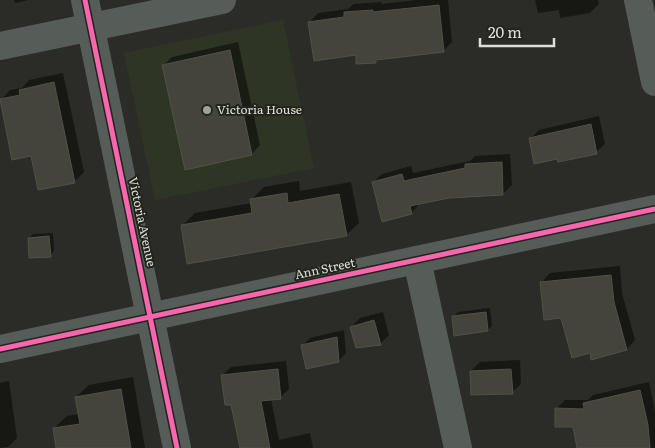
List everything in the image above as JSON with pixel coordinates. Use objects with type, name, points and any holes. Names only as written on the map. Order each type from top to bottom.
[{"type":"street","name":"Victoria Avenue","points":[[85,0],[177,448]]},
{"type":"street","points":[[0,46],[222,0]]},
{"type":"street","points":[[638,0],[655,82]]},
{"type":"street","name":"Ann Street","points":[[0,349],[655,209]]},
{"type":"street","points":[[417,260],[458,448]]},
{"type":"shaded area","points":[[283,20],[314,168],[155,200],[124,53]]},
{"type":"building","points":[[439,5],[444,52],[376,60],[376,63],[356,64],[356,55],[314,61],[308,22],[344,17],[344,12],[373,10],[373,12]]},
{"type":"building","name":"Victoria House","points":[[230,50],[252,155],[185,170],[162,65]]},
{"type":"building","points":[[54,82],[75,183],[38,190],[31,156],[12,160],[0,99],[20,95],[19,90]]},
{"type":"building","points":[[591,124],[597,154],[558,162],[557,159],[534,164],[529,138]]},
{"type":"building","points":[[502,162],[503,195],[449,198],[410,206],[412,214],[382,222],[372,182],[402,174],[404,181],[465,168],[465,164]]},
{"type":"building","points":[[287,193],[288,203],[339,194],[347,236],[187,264],[181,225],[252,213],[250,199]]},
{"type":"building","points":[[49,236],[51,257],[29,258],[28,238]]},
{"type":"building","points":[[611,275],[614,302],[627,350],[591,360],[590,353],[572,358],[561,318],[544,320],[540,282]]},
{"type":"building","points":[[486,312],[488,331],[454,336],[452,316]]},
{"type":"building","points":[[374,320],[381,345],[356,348],[350,327]]},
{"type":"building","points":[[337,337],[339,362],[306,369],[301,345]]},
{"type":"building","points":[[278,369],[281,399],[261,401],[270,448],[240,448],[231,405],[225,405],[221,375]]},
{"type":"building","points":[[511,369],[513,394],[471,395],[470,371]]},
{"type":"building","points":[[121,389],[131,448],[56,448],[53,428],[80,424],[75,397]]},
{"type":"building","points":[[640,390],[648,425],[650,448],[577,448],[573,427],[555,427],[555,408],[584,409],[583,403]]},
{"type":"cycle path","points":[[85,0],[177,448]]},
{"type":"cycle path","points":[[0,349],[655,209]]},
{"type":"place","name":"Victoria House","points":[[207,110]]}]
